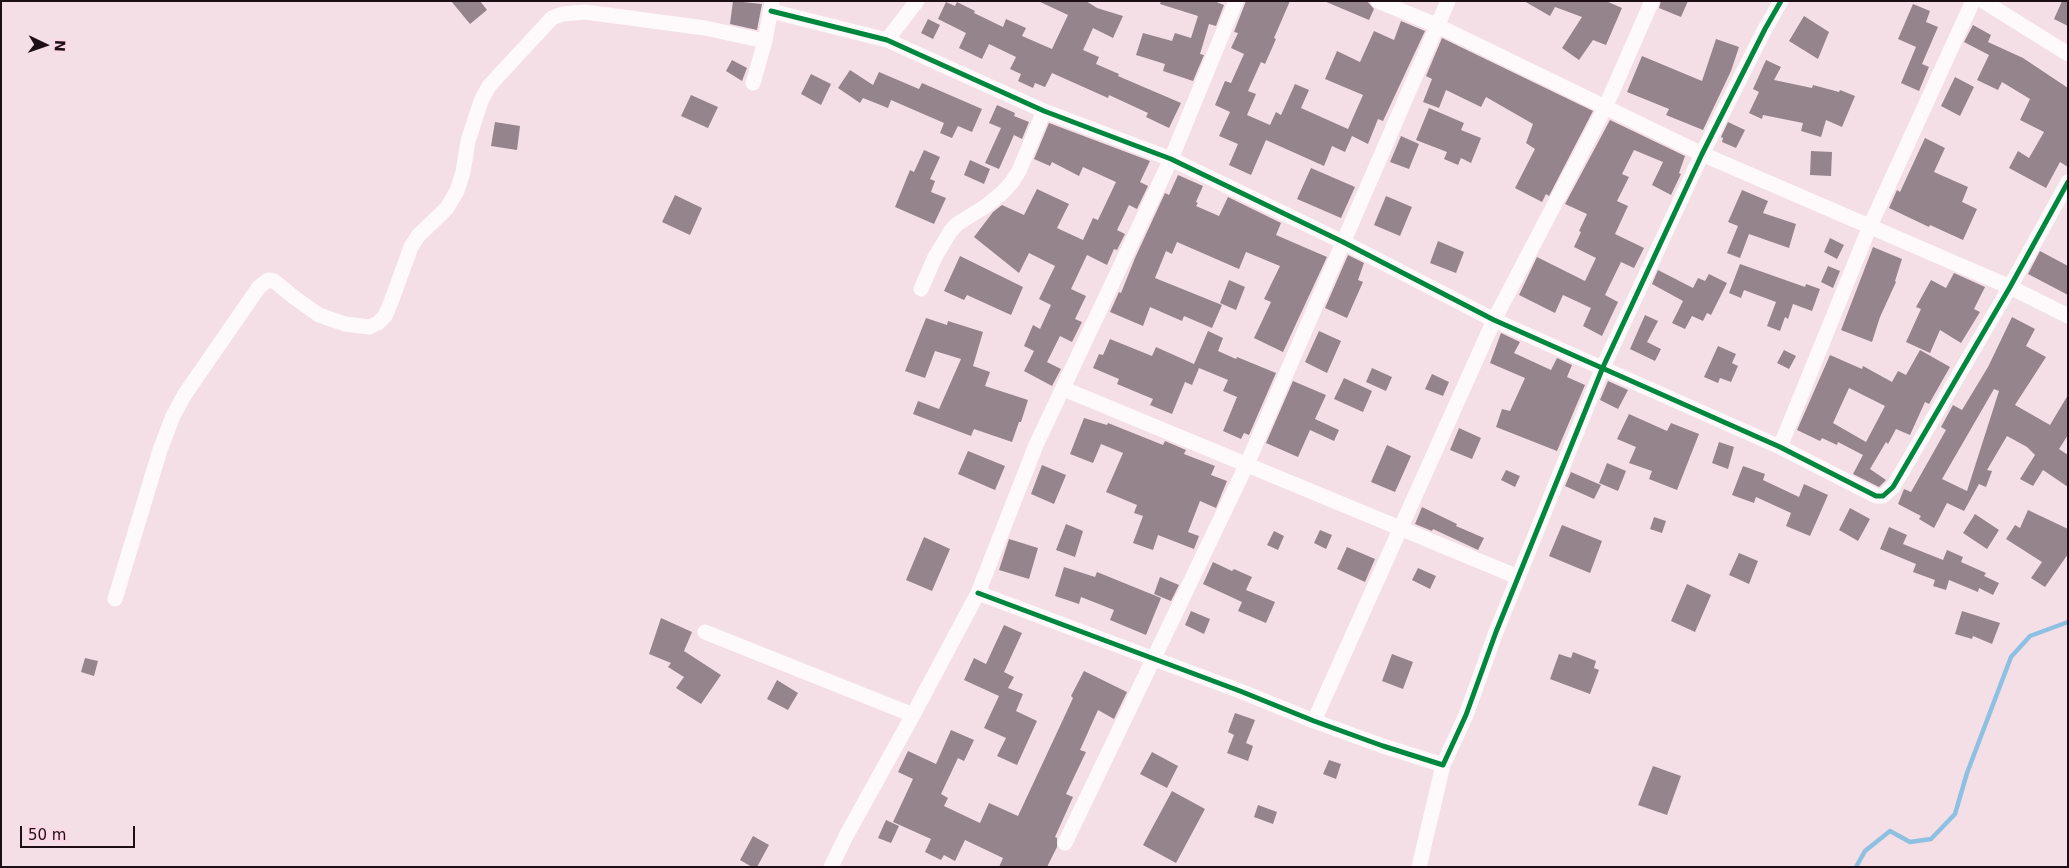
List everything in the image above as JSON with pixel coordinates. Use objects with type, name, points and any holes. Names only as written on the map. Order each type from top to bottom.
[{"type":"street","points":[[887,40],[918,1]]},
{"type":"street","points":[[831,867],[978,593],[1036,445],[1171,160],[1236,1]]},
{"type":"street","points":[[1378,1],[1436,26],[1702,154],[2010,287],[2068,316]]},
{"type":"street","points":[[1065,843],[1247,464],[1448,1]]},
{"type":"street","points":[[1314,721],[1494,320],[1605,108],[1652,1]]},
{"type":"street","points":[[1419,867],[1443,764],[1466,715],[1496,632],[1603,367],[1702,154],[1781,1]]},
{"type":"street","points":[[1780,447],[1870,226],[1973,1]]},
{"type":"street","points":[[1983,1],[2068,54]]},
{"type":"street","points":[[753,83],[766,41],[772,6],[887,40],[1044,111],[1171,160],[1343,242],[1494,320],[1780,447],[1870,494],[1883,496],[1892,487],[1901,473],[2010,287],[2068,182]]},
{"type":"street","points":[[114,599],[160,450],[173,416],[185,394],[259,286],[268,280],[274,281],[319,315],[345,324],[369,327],[378,323],[385,316],[392,302],[411,247],[418,236],[447,208],[457,191],[463,172],[468,141],[481,101],[489,86],[552,18],[563,14],[585,12],[705,28],[766,41]]},
{"type":"street","points":[[921,289],[934,258],[950,232],[957,224],[991,201],[1012,182],[1019,171],[1044,111]]},
{"type":"street","points":[[1064,388],[1518,577]]},
{"type":"street","points":[[978,593],[1240,691],[1314,721],[1383,746],[1443,764]]},
{"type":"street","points":[[705,632],[913,715]]},
{"type":"building","points":[[451,1],[480,1],[487,10],[470,24]]},
{"type":"building","points":[[733,1],[762,4],[757,30],[730,24]]},
{"type":"building","points":[[1038,1],[1086,1],[1097,8],[1123,16],[1113,38],[1093,28],[1083,50],[1099,57],[1096,64],[1119,74],[1118,76],[1181,103],[1169,128],[1146,117],[1148,113],[1109,95],[1108,98],[1052,73],[1045,87],[1035,83],[1033,88],[1018,81],[1021,74],[1010,69],[1016,57],[989,44],[982,59],[959,48],[966,33],[938,19],[946,2],[955,6],[957,2],[975,11],[974,13],[1003,27],[1006,19],[1026,28],[1022,36],[1052,49],[1068,15]]},
{"type":"building","points":[[1161,1],[1214,1],[1224,5],[1216,26],[1209,24],[1200,54],[1204,55],[1193,81],[1163,71],[1165,64],[1136,55],[1143,33],[1172,41],[1175,33],[1191,38],[1198,16],[1160,4]]},
{"type":"building","points":[[1246,1],[1290,1],[1265,64],[1261,62],[1248,91],[1256,94],[1247,115],[1270,125],[1276,112],[1281,115],[1295,84],[1309,90],[1301,108],[1348,129],[1363,95],[1325,79],[1337,51],[1360,62],[1374,31],[1394,40],[1401,21],[1425,31],[1383,121],[1378,119],[1368,144],[1352,136],[1345,152],[1332,146],[1324,166],[1266,140],[1251,175],[1229,165],[1238,144],[1219,136],[1230,112],[1215,105],[1225,81],[1231,83],[1244,54],[1231,48],[1238,33],[1234,32]]},
{"type":"building","points":[[1324,1],[1367,1],[1374,9],[1369,20]]},
{"type":"building","points":[[1524,1],[1606,1],[1622,8],[1606,45],[1593,40],[1579,60],[1562,48],[1582,17],[1555,7],[1550,16]]},
{"type":"building","points":[[1661,1],[1688,1],[1681,17],[1659,8]]},
{"type":"building","points":[[2062,1],[2068,1],[2068,26],[2054,19]]},
{"type":"building","points":[[1913,4],[1930,11],[1926,22],[1938,27],[1922,64],[1929,67],[1919,91],[1901,83],[1916,47],[1898,39]]},
{"type":"building","points":[[1804,16],[1829,32],[1818,59],[1789,41]]},
{"type":"building","points":[[928,19],[940,25],[933,39],[921,33]]},
{"type":"building","points":[[1973,25],[1991,35],[1988,42],[2023,58],[2068,88],[2068,167],[2060,162],[2046,188],[2009,168],[2018,151],[2029,158],[2044,132],[2020,120],[2030,99],[2002,82],[1998,90],[1977,80],[1989,55],[1964,42]]},
{"type":"building","points":[[1442,38],[1593,111],[1549,196],[1546,194],[1542,202],[1515,188],[1535,149],[1526,143],[1533,124],[1486,97],[1481,107],[1446,90],[1439,108],[1423,102],[1432,79],[1426,76]]},
{"type":"building","points":[[1716,39],[1739,47],[1731,71],[1703,130],[1666,115],[1669,109],[1627,92],[1642,56],[1702,81]]},
{"type":"building","points":[[732,60],[747,68],[742,81],[726,71]]},
{"type":"building","points":[[1766,60],[1781,67],[1774,80],[1812,88],[1813,85],[1839,92],[1840,90],[1855,96],[1842,127],[1826,120],[1821,137],[1801,131],[1803,123],[1763,115],[1762,119],[1749,113],[1759,92],[1753,89]]},
{"type":"building","points":[[850,70],[873,85],[879,72],[919,89],[922,83],[982,109],[972,132],[958,126],[952,138],[940,133],[944,123],[891,100],[888,108],[863,98],[860,103],[838,88]]},
{"type":"building","points":[[811,74],[831,84],[821,105],[801,94]]},
{"type":"building","points":[[1955,77],[1974,87],[1960,116],[1941,106]]},
{"type":"building","points":[[691,95],[718,107],[708,128],[681,116]]},
{"type":"building","points":[[997,105],[1015,113],[1014,116],[1029,122],[1022,139],[1014,135],[999,169],[985,163],[1001,128],[989,123]]},
{"type":"building","points":[[1429,108],[1464,123],[1461,130],[1481,138],[1471,163],[1461,158],[1458,165],[1444,159],[1447,152],[1416,140]]},
{"type":"building","points":[[1610,120],[1685,156],[1679,173],[1681,174],[1671,195],[1652,185],[1663,162],[1634,150],[1622,174],[1629,177],[1617,201],[1628,206],[1615,234],[1644,248],[1634,268],[1621,262],[1605,295],[1618,302],[1602,336],[1583,326],[1591,308],[1563,295],[1555,313],[1519,295],[1537,257],[1585,281],[1596,258],[1574,247],[1587,214],[1565,204]]},
{"type":"building","points":[[495,122],[520,126],[517,150],[491,146]]},
{"type":"building","points":[[1728,122],[1745,130],[1736,148],[1722,142],[1723,138],[1721,137]]},
{"type":"building","points":[[1049,123],[1150,161],[1140,182],[1148,186],[1137,209],[1129,205],[1117,230],[1125,234],[1117,250],[1114,249],[1107,265],[1087,255],[1071,289],[1086,296],[1075,319],[1082,322],[1072,342],[1060,336],[1047,362],[1061,369],[1052,386],[1024,371],[1034,351],[1024,346],[1033,325],[1040,329],[1051,305],[1039,299],[1055,266],[1029,253],[1019,273],[974,237],[993,212],[1002,205],[1024,215],[1037,189],[1069,204],[1057,228],[1083,240],[1093,218],[1098,220],[1116,182],[1083,167],[1079,176],[1052,162],[1050,166],[1034,159]]},
{"type":"building","points":[[1401,136],[1419,144],[1409,169],[1390,162]]},
{"type":"building","points":[[1925,138],[1945,148],[1934,172],[1968,187],[1962,202],[1977,209],[1963,240],[1930,225],[1929,227],[1889,208],[1897,190],[1900,192]]},
{"type":"building","points":[[924,150],[940,157],[930,179],[935,181],[931,192],[946,198],[934,224],[895,207],[910,170],[914,172]]},
{"type":"building","points":[[1811,151],[1832,152],[1831,176],[1810,175]]},
{"type":"building","points":[[970,160],[990,169],[984,184],[964,175]]},
{"type":"building","points":[[1311,168],[1355,187],[1341,218],[1297,199]]},
{"type":"building","points":[[1178,175],[1203,186],[1196,206],[1219,216],[1228,197],[1281,223],[1276,235],[1327,257],[1283,352],[1254,338],[1271,302],[1264,299],[1280,266],[1246,252],[1239,269],[1177,242],[1172,254],[1166,251],[1155,278],[1222,305],[1212,328],[1184,316],[1182,321],[1150,307],[1143,326],[1110,312],[1119,292],[1121,293],[1165,193],[1169,195]]},
{"type":"building","points":[[1742,190],[1768,201],[1763,213],[1796,224],[1789,248],[1749,234],[1740,258],[1727,253],[1738,226],[1728,222]]},
{"type":"building","points":[[675,195],[702,208],[690,235],[662,222]]},
{"type":"building","points":[[1386,196],[1412,207],[1400,236],[1374,225]]},
{"type":"building","points":[[1830,238],[1844,245],[1837,259],[1824,252]]},
{"type":"building","points":[[1438,241],[1464,252],[1456,273],[1430,263]]},
{"type":"building","points":[[1873,247],[1902,259],[1896,282],[1880,317],[1872,342],[1841,330]]},
{"type":"building","points":[[2040,251],[2068,266],[2068,295],[2028,274]]},
{"type":"building","points":[[1348,255],[1364,263],[1358,280],[1363,282],[1347,318],[1325,308]]},
{"type":"building","points":[[960,256],[1023,287],[1011,315],[967,295],[964,300],[944,291]]},
{"type":"building","points":[[1740,264],[1805,287],[1806,284],[1820,289],[1812,311],[1793,304],[1788,319],[1785,317],[1780,331],[1767,326],[1776,302],[1744,290],[1741,298],[1729,293]]},
{"type":"building","points":[[1828,266],[1840,271],[1833,288],[1821,282]]},
{"type":"building","points":[[1658,270],[1693,288],[1698,278],[1705,281],[1709,274],[1727,283],[1711,315],[1707,313],[1703,321],[1692,316],[1685,329],[1672,323],[1683,301],[1652,284]]},
{"type":"building","points":[[1954,273],[1985,287],[1974,309],[1980,312],[1961,343],[1940,330],[1930,353],[1906,342],[1921,309],[1916,307],[1931,280],[1946,288]]},
{"type":"building","points":[[1229,280],[1245,287],[1236,310],[1220,303]]},
{"type":"building","points":[[1645,315],[1658,321],[1647,342],[1661,349],[1655,361],[1630,349]]},
{"type":"building","points":[[2012,317],[2035,329],[2026,346],[2046,357],[2015,405],[2050,425],[2068,395],[2068,435],[2059,449],[2068,455],[2068,487],[2043,470],[2033,486],[2020,479],[2035,455],[2027,447],[2007,436],[1987,470],[1992,471],[1986,487],[1979,484],[1964,511],[1947,503],[1934,528],[1919,519],[1921,516],[1898,504],[1904,489],[1911,492],[1946,430],[1941,427],[1953,405],[1962,410],[1988,367]],"holes":[[[1994,389],[1999,391],[1967,491],[1942,479]]]},
{"type":"building","points":[[926,318],[947,325],[948,321],[983,332],[973,366],[990,372],[985,386],[1028,400],[1012,442],[974,429],[971,436],[913,414],[918,401],[939,409],[961,359],[935,351],[925,378],[905,371]]},
{"type":"building","points":[[1208,331],[1223,338],[1218,351],[1276,373],[1249,435],[1244,433],[1241,439],[1223,431],[1237,397],[1223,391],[1228,380],[1199,368],[1192,385],[1185,382],[1172,414],[1150,405],[1153,399],[1117,384],[1119,379],[1093,368],[1099,354],[1103,355],[1110,339],[1152,356],[1156,347],[1194,364]]},
{"type":"building","points":[[1319,331],[1341,341],[1327,373],[1305,362]]},
{"type":"building","points":[[1501,333],[1520,342],[1514,353],[1551,370],[1557,358],[1572,365],[1567,377],[1585,385],[1557,451],[1496,427],[1502,409],[1510,411],[1525,378],[1490,363]]},
{"type":"building","points":[[1718,346],[1736,354],[1732,363],[1738,366],[1731,382],[1720,378],[1718,383],[1704,377]]},
{"type":"building","points":[[1784,350],[1796,356],[1789,369],[1777,363]]},
{"type":"building","points":[[1920,350],[1950,367],[1929,404],[1925,402],[1910,435],[1896,429],[1870,469],[1886,480],[1879,487],[1853,474],[1863,455],[1838,442],[1837,445],[1822,438],[1820,441],[1797,430],[1830,355],[1862,369],[1863,366],[1892,382],[1898,371],[1906,375]],"holes":[[[1849,388],[1885,406],[1866,442],[1833,423]]]},
{"type":"building","points":[[1372,368],[1392,377],[1386,391],[1366,382]]},
{"type":"building","points":[[1432,374],[1449,382],[1443,396],[1425,389]]},
{"type":"building","points":[[1344,378],[1372,391],[1363,412],[1334,399]]},
{"type":"building","points":[[1293,381],[1326,395],[1315,419],[1339,430],[1334,441],[1310,430],[1298,457],[1266,443]]},
{"type":"building","points":[[1608,381],[1628,390],[1618,409],[1600,400]]},
{"type":"building","points":[[1629,414],[1667,431],[1671,423],[1699,434],[1677,490],[1649,479],[1652,471],[1629,463],[1636,447],[1617,439]]},
{"type":"building","points":[[1084,418],[1107,425],[1108,423],[1163,445],[1165,441],[1186,450],[1184,454],[1215,466],[1211,475],[1227,481],[1216,508],[1200,501],[1188,532],[1199,536],[1194,549],[1158,535],[1153,550],[1133,543],[1143,516],[1134,513],[1137,505],[1106,492],[1123,453],[1101,444],[1093,463],[1070,454]]},
{"type":"building","points":[[1459,428],[1481,438],[1472,459],[1450,450]]},
{"type":"building","points":[[1719,442],[1734,447],[1728,469],[1712,463]]},
{"type":"building","points":[[1387,445],[1411,456],[1395,492],[1371,482]]},
{"type":"building","points":[[968,451],[1005,466],[995,490],[958,474]]},
{"type":"building","points":[[1607,463],[1626,471],[1618,491],[1599,483]]},
{"type":"building","points":[[1042,465],[1066,475],[1054,504],[1031,494]]},
{"type":"building","points":[[1743,466],[1765,474],[1763,480],[1799,497],[1804,484],[1828,495],[1810,536],[1786,526],[1791,513],[1756,497],[1754,503],[1732,495]]},
{"type":"building","points":[[1506,470],[1520,476],[1515,487],[1501,480]]},
{"type":"building","points":[[1571,472],[1601,485],[1594,499],[1565,486]]},
{"type":"building","points":[[1422,507],[1457,524],[1456,526],[1484,538],[1478,550],[1433,529],[1432,531],[1415,524]]},
{"type":"building","points":[[1850,508],[1870,519],[1858,541],[1839,530]]},
{"type":"building","points":[[2028,510],[2068,529],[2068,554],[2045,587],[2031,578],[2042,562],[2006,539],[2015,525],[2020,528]]},
{"type":"building","points":[[1975,514],[1999,530],[1987,549],[1963,533]]},
{"type":"building","points":[[1654,517],[1666,521],[1662,533],[1650,529]]},
{"type":"building","points":[[1066,524],[1083,531],[1075,557],[1056,550]]},
{"type":"building","points":[[1562,525],[1602,541],[1590,573],[1549,556]]},
{"type":"building","points":[[1889,527],[1907,535],[1903,544],[1943,560],[1947,550],[1963,557],[1961,562],[1986,573],[1984,576],[1999,583],[1993,595],[1979,588],[1978,592],[1949,580],[1946,590],[1933,586],[1935,580],[1913,572],[1916,564],[1880,549]]},
{"type":"building","points":[[1320,530],[1332,535],[1326,549],[1314,543]]},
{"type":"building","points":[[1274,531],[1284,536],[1278,550],[1267,545]]},
{"type":"building","points":[[924,537],[950,549],[932,591],[906,580]]},
{"type":"building","points":[[1009,539],[1038,548],[1029,579],[999,570]]},
{"type":"building","points":[[1347,547],[1375,559],[1365,582],[1337,569]]},
{"type":"building","points":[[1739,553],[1758,561],[1749,584],[1729,575]]},
{"type":"building","points":[[1213,562],[1232,571],[1234,569],[1252,577],[1246,590],[1275,602],[1266,623],[1238,611],[1242,602],[1203,584]]},
{"type":"building","points":[[1064,567],[1095,577],[1097,572],[1161,598],[1146,635],[1110,620],[1114,610],[1081,597],[1079,604],[1055,596]]},
{"type":"building","points":[[1418,568],[1436,576],[1430,589],[1412,580]]},
{"type":"building","points":[[1160,577],[1179,585],[1171,601],[1154,594]]},
{"type":"building","points":[[1687,584],[1711,595],[1695,632],[1671,621]]},
{"type":"building","points":[[1191,611],[1210,619],[1204,634],[1185,625]]},
{"type":"building","points":[[1962,611],[2000,623],[1992,644],[1973,636],[1972,639],[1955,634]]},
{"type":"building","points":[[661,618],[692,632],[684,651],[721,675],[701,704],[676,688],[684,677],[668,667],[671,663],[649,654]]},
{"type":"building","points":[[1004,625],[1022,633],[1004,672],[1014,677],[1008,688],[1023,694],[1016,711],[1037,721],[1017,765],[997,756],[1006,738],[984,728],[999,696],[964,680],[974,658],[986,664]]},
{"type":"building","points":[[1573,652],[1596,661],[1594,668],[1599,670],[1590,694],[1550,679],[1559,654],[1571,658]]},
{"type":"building","points":[[1392,654],[1413,662],[1403,689],[1382,681]]},
{"type":"building","points":[[85,658],[98,661],[94,676],[81,672]]},
{"type":"building","points":[[1084,671],[1127,692],[1114,719],[1098,710],[1080,750],[1086,752],[1066,794],[1073,797],[1055,837],[1057,838],[1057,847],[1047,867],[999,867],[1003,858],[965,840],[955,861],[944,855],[941,860],[925,852],[931,839],[893,822],[913,779],[898,772],[908,751],[936,764],[951,730],[974,740],[964,761],[958,758],[941,794],[948,798],[944,806],[980,823],[989,803],[1018,816]]},
{"type":"building","points":[[777,680],[798,693],[788,710],[767,699]]},
{"type":"building","points":[[1235,713],[1255,720],[1246,743],[1253,746],[1248,761],[1227,753],[1234,735],[1228,732]]},
{"type":"building","points":[[1152,752],[1178,766],[1167,788],[1140,774]]},
{"type":"building","points":[[1329,760],[1341,764],[1336,779],[1323,774]]},
{"type":"building","points":[[1653,766],[1681,776],[1667,815],[1638,805]]},
{"type":"building","points":[[1172,791],[1205,809],[1176,863],[1143,845]]},
{"type":"building","points":[[1258,805],[1277,812],[1273,824],[1254,817]]},
{"type":"building","points":[[886,820],[899,826],[891,843],[878,838]]},
{"type":"building","points":[[753,836],[769,845],[757,867],[752,867],[740,860]]},
{"type":"waterway","points":[[1856,867],[1865,851],[1890,831],[1910,842],[1931,839],[1955,814],[1967,773],[2011,657],[2030,636],[2068,622]]},
{"type":"cycle path","points":[[978,593],[1240,691],[1314,721],[1443,765],[1466,715],[1496,632],[1603,367],[1702,154],[1781,1]]},
{"type":"cycle path","points":[[771,11],[887,40],[1044,111],[1171,159],[1343,242],[1494,320],[1780,447],[1876,496],[1883,496],[1893,487],[2010,287],[2068,182]]}]
